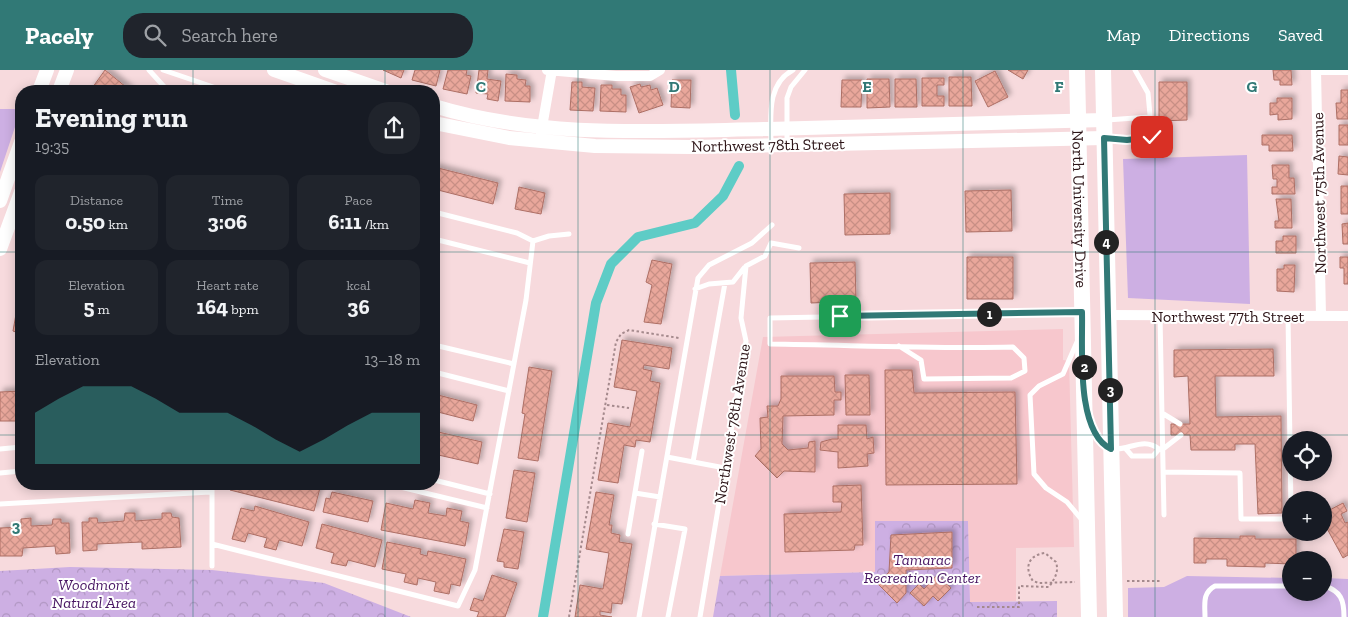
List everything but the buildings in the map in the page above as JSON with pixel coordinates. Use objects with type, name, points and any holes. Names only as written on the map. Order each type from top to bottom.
[{"type":"main road","name":"North University Drive","points":[[1077,70],[1089,617]]},
{"type":"main road","name":"North University Drive","points":[[1103,70],[1108,315],[1118,449],[1115,617]]},
{"type":"main road","points":[[1085,405],[1096,434],[1105,446],[1118,449]]},
{"type":"street","points":[[42,85],[47,70]]},
{"type":"street","points":[[61,85],[67,70]]},
{"type":"street","points":[[274,70],[317,85]]},
{"type":"street","points":[[325,70],[368,85]]},
{"type":"street","points":[[540,142],[550,70],[650,76],[660,70]]},
{"type":"street","points":[[1316,70],[1348,70]]},
{"type":"street","name":"Northwest 75th Avenue","points":[[1316,70],[1321,316]]},
{"type":"street","name":"Northwest 78th Street","points":[[440,107],[496,120],[542,126],[652,132],[1104,120]]},
{"type":"street","name":"Northwest 78th Street","points":[[440,123],[540,142],[595,146],[788,145],[1104,138]]},
{"type":"street","points":[[0,201],[15,159]]},
{"type":"street","points":[[0,249],[15,208]]},
{"type":"street","name":"Northwest 77th Street","points":[[1108,315],[1348,316]]},
{"type":"lane","points":[[149,70],[163,85]]},
{"type":"lane","points":[[162,70],[206,85]]},
{"type":"lane","points":[[771,145],[772,98],[776,87],[785,74],[793,70]]},
{"type":"lane","points":[[788,145],[787,98],[792,87],[805,70]]},
{"type":"lane","points":[[1104,138],[1134,140],[1152,137],[1148,94],[1134,70]]},
{"type":"lane","points":[[336,85],[339,75]]},
{"type":"lane","points":[[1104,120],[1149,117]]},
{"type":"lane","points":[[440,214],[517,233],[533,241],[549,236],[569,234]]},
{"type":"lane","points":[[640,617],[654,524],[695,289],[703,270],[752,243],[772,225]]},
{"type":"lane","points":[[440,240],[530,263]]},
{"type":"lane","points":[[212,544],[458,606],[475,570],[514,364],[533,241]]},
{"type":"lane","points":[[695,289],[709,284],[733,282],[746,266],[765,256],[771,243],[799,248]]},
{"type":"lane","name":"Northwest 78th Avenue","points":[[700,617],[746,341],[741,318],[746,266]]},
{"type":"lane","points":[[693,462],[725,283]]},
{"type":"lane","points":[[899,346],[921,360],[924,379],[1011,378],[1025,370],[1024,358],[1013,347],[927,349],[899,346],[770,344],[770,318],[1082,312]]},
{"type":"lane","points":[[1160,316],[1161,449],[1164,515]]},
{"type":"lane","points":[[1163,472],[1240,474],[1241,519],[1283,519],[1291,510],[1288,316]]},
{"type":"lane","points":[[1083,334],[1076,344],[1063,374],[1039,386],[1030,395],[1034,474],[1046,488],[1067,502],[1082,518],[1088,538]]},
{"type":"lane","points":[[440,346],[514,364]]},
{"type":"lane","points":[[440,374],[509,391]]},
{"type":"lane","points":[[1162,413],[1180,424]]},
{"type":"lane","points":[[1118,449],[1132,456],[1153,456],[1181,435]]},
{"type":"lane","points":[[1118,449],[1132,444],[1152,444],[1161,449]]},
{"type":"lane","points":[[0,449],[15,448]]},
{"type":"lane","points":[[628,534],[642,451]]},
{"type":"lane","points":[[667,458],[725,468]]},
{"type":"lane","points":[[0,473],[15,472]]},
{"type":"lane","points":[[440,482],[490,494]]},
{"type":"lane","points":[[413,490],[487,508]]},
{"type":"lane","points":[[0,504],[210,492],[212,566]]},
{"type":"lane","points":[[635,493],[660,497]]},
{"type":"lane","points":[[654,524],[685,530],[668,617]]},
{"type":"lane","points":[[1205,617],[1204,597],[1208,590],[1215,586],[1282,586]]},
{"type":"lane","points":[[1332,588],[1340,594],[1344,601],[1344,617]]},
{"type":"path","points":[[569,617],[607,405],[616,342],[624,331],[687,339]]},
{"type":"path","points":[[607,405],[629,408]]},
{"type":"path","points":[[977,606],[1019,607],[1019,586],[1049,587],[1058,569],[1056,562],[1045,554],[1032,558],[1028,564],[1030,576],[1033,581],[1038,583]]},
{"type":"shaded area","points":[[1063,329],[1063,360],[1069,361],[1074,547],[1016,548],[1016,601],[970,602],[968,521],[876,572],[720,576],[763,337]]},
{"type":"green space","points":[[0,109],[15,109],[15,127],[0,172]]},
{"type":"green space","points":[[1247,155],[1250,304],[1128,298],[1123,159]]},
{"type":"green space","name":"Tamarac Recreation Center","points":[[875,521],[968,521],[970,602],[1057,601],[1057,617],[713,617],[720,576],[875,572]]},
{"type":"green space","name":"Woodmont Natural Area","points":[[70,567],[212,570],[324,583],[411,617],[0,617],[0,571]]},
{"type":"green space","points":[[1187,576],[1282,578],[1282,601],[1332,601],[1332,578],[1348,579],[1348,617],[1128,617],[1128,588],[1164,587]]},
{"type":"waterway","points":[[731,70],[735,115]]},
{"type":"waterway","points":[[543,617],[596,303],[611,264],[638,237],[695,223],[723,196],[739,166]]},
{"type":"route","points":[[840,316],[1082,312],[1085,405],[1096,434],[1105,446],[1111,449],[1104,138],[1127,140],[1152,137]]}]
